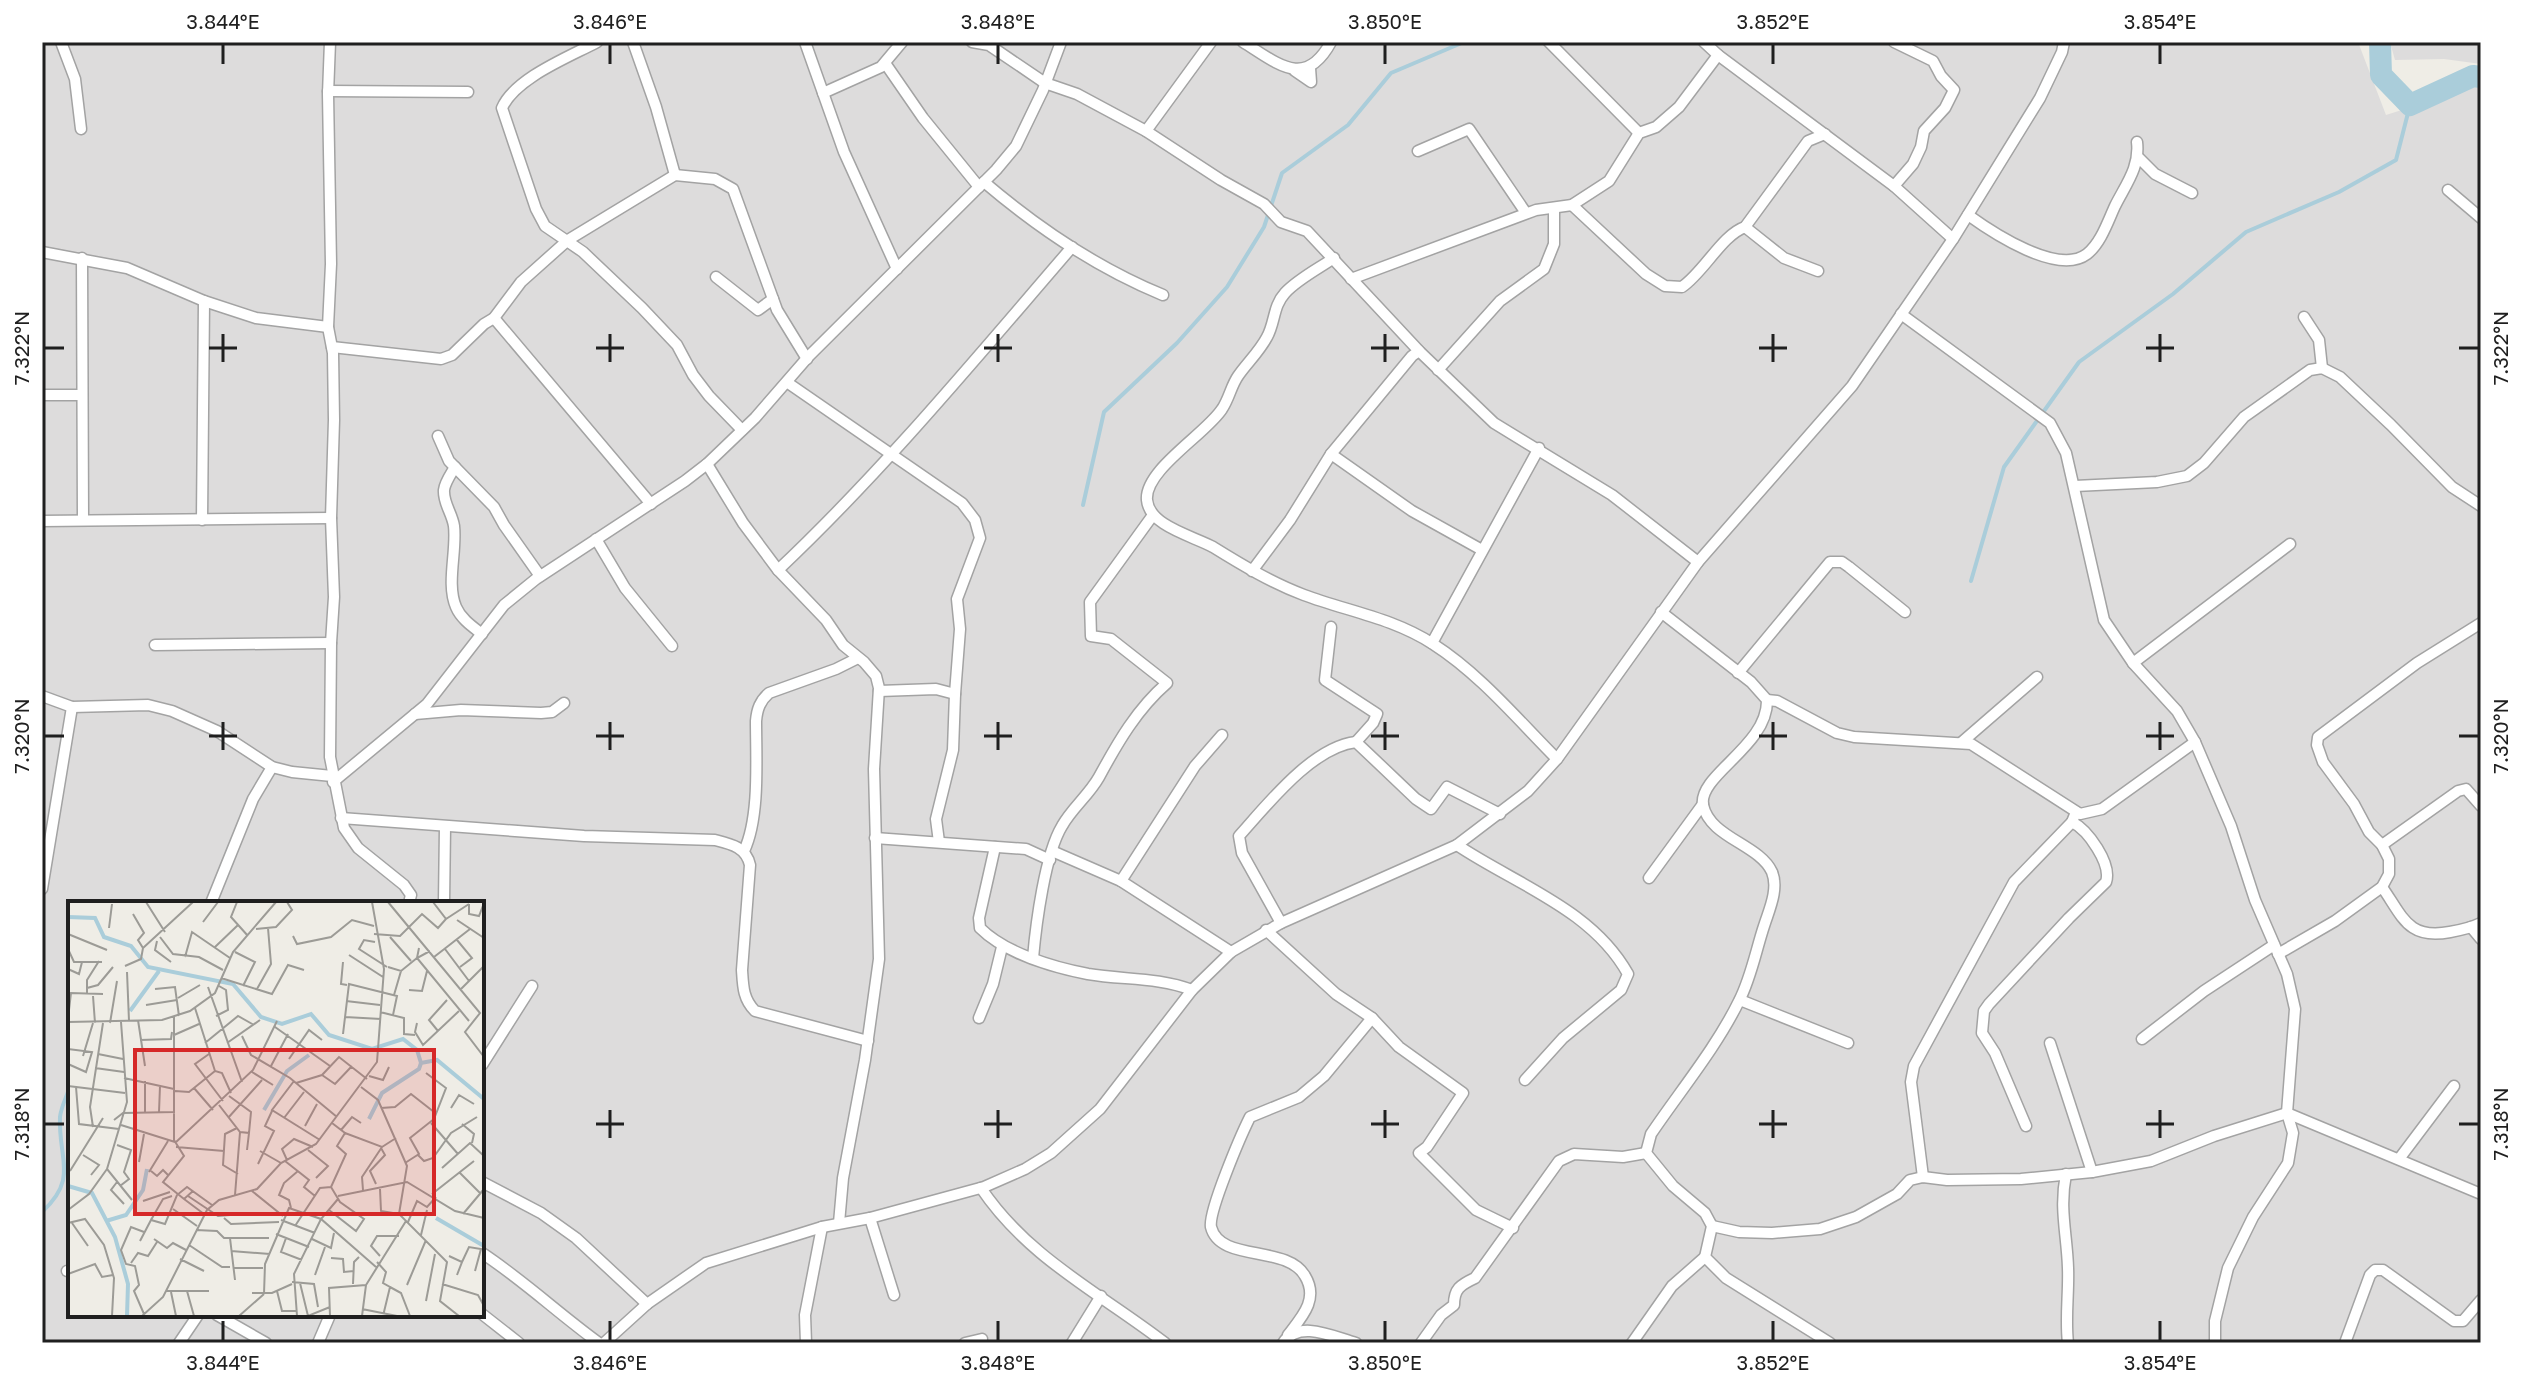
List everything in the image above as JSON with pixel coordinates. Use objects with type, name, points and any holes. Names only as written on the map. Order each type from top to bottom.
[{"type":"street","points":[[61,42],[75,79],[81,129]]},
{"type":"street","points":[[330,42],[331,264],[328,327],[332,347],[334,420],[331,518],[334,597],[331,643],[332,779],[344,828],[358,848],[404,885],[411,895],[410,901]]},
{"type":"street","points":[[597,42],[529,78],[504,101],[502,108],[540,219],[553,232],[568,240],[642,308],[677,345],[693,375],[742,430]]},
{"type":"street","points":[[805,42],[844,152],[897,269]]},
{"type":"street","points":[[823,93],[881,67],[902,42]]},
{"type":"street","points":[[972,42],[989,45],[1045,83],[1077,94],[1146,131],[1264,204],[1281,222],[1307,231],[1419,351],[1494,423],[1612,495],[1698,562]]},
{"type":"street","points":[[42,696],[72,707],[148,705],[172,711],[217,731],[272,767],[332,779],[427,704],[504,605],[540,576],[707,464],[742,430],[807,359],[982,185],[1016,146],[1061,42]]},
{"type":"street","points":[[1146,131],[1211,42]]},
{"type":"street","points":[[1243,42],[1295,71],[1310,68],[1331,42]]},
{"type":"street","points":[[1549,42],[1639,133]]},
{"type":"street","points":[[1704,42],[1894,186],[1953,239]]},
{"type":"street","points":[[1894,42],[1933,61],[1954,90],[1945,108],[1924,131],[1913,164],[1894,186]]},
{"type":"street","points":[[484,1254],[601,1343],[647,1304],[706,1263],[822,1227],[870,1218],[981,1188],[1025,1169],[1051,1153],[1100,1109],[1192,990],[1231,952],[1266,930],[1457,845],[1500,814],[1528,791],[1557,759],[1698,562],[1852,386],[1968,215],[2040,98],[2064,42]]},
{"type":"street","points":[[637,44],[675,175]]},
{"type":"street","points":[[1351,279],[1526,213],[1572,205],[1609,181],[1639,133],[1656,127],[1679,107],[1718,55]]},
{"type":"street","points":[[885,63],[923,118],[982,185],[1024,217],[1072,247],[1133,283],[1163,295]]},
{"type":"street","points":[[328,91],[468,92]]},
{"type":"street","points":[[1418,151],[1469,129],[1526,213]]},
{"type":"street","points":[[1572,205],[1646,274],[1665,286],[1682,287],[1696,277],[1735,230],[1745,227],[1808,141],[1825,134]]},
{"type":"street","points":[[1968,215],[2002,239],[2068,261],[2086,255],[2097,243],[2139,158],[2137,142]]},
{"type":"street","points":[[2139,158],[2155,174],[2192,193]]},
{"type":"street","points":[[332,347],[441,359],[452,355],[494,318],[521,282],[568,240],[675,175],[715,179],[733,189],[773,299],[788,332],[807,359]]},
{"type":"street","points":[[2448,190],[2481,218]]},
{"type":"street","points":[[1438,370],[1500,301],[1544,269],[1554,244],[1554,208]]},
{"type":"street","points":[[1745,227],[1784,258],[1818,271]]},
{"type":"street","points":[[778,570],[837,514],[941,400],[1072,247]]},
{"type":"street","points":[[42,252],[127,268],[204,301],[256,318],[328,327]]},
{"type":"street","points":[[82,258],[83,519]]},
{"type":"street","points":[[1334,258],[1293,285],[1277,303],[1268,336],[1237,377],[1222,409],[1172,458],[1148,490],[1146,497],[1153,515],[1252,571],[1302,595],[1385,620],[1432,643],[1465,668],[1557,759]]},
{"type":"street","points":[[716,277],[758,310],[773,299]]},
{"type":"street","points":[[202,520],[204,301]]},
{"type":"street","points":[[1901,314],[2050,423],[2066,453],[2104,620],[2133,663],[2177,711],[2195,742],[2231,826],[2255,900],[2287,974],[2295,1009],[2287,1113],[2293,1133],[2288,1163],[2253,1217],[2228,1268],[2215,1321],[2215,1343]]},
{"type":"street","points":[[2304,317],[2319,340],[2322,368]]},
{"type":"street","points":[[494,318],[651,504]]},
{"type":"street","points":[[1252,571],[1290,520],[1331,454],[1419,351]]},
{"type":"street","points":[[2075,486],[2157,482],[2187,476],[2204,463],[2244,417],[2310,370],[2322,368],[2340,377],[2452,487],[2481,506]]},
{"type":"street","points":[[788,383],[962,503],[975,520],[980,538],[957,599],[960,629],[953,750],[936,819],[939,842]]},
{"type":"street","points":[[42,395],[82,395]]},
{"type":"street","points":[[438,436],[449,461],[494,507],[540,576]]},
{"type":"street","points":[[1432,643],[1539,448]]},
{"type":"street","points":[[1331,454],[1412,511],[1482,550]]},
{"type":"street","points":[[707,464],[743,523],[778,570],[826,620],[843,645],[876,676],[879,691],[874,769],[879,959],[868,1041],[843,1178],[839,1223]]},
{"type":"street","points":[[455,467],[444,490],[455,534],[453,593],[456,608],[482,634]]},
{"type":"street","points":[[1033,958],[1051,856],[1061,828],[1090,792],[1135,716],[1167,683],[1111,639],[1091,636],[1090,602],[1153,515]]},
{"type":"street","points":[[42,521],[331,518]]},
{"type":"street","points":[[596,539],[625,588],[672,646]]},
{"type":"street","points":[[2133,663],[2290,544]]},
{"type":"street","points":[[1738,673],[1830,562],[1842,562],[1905,612]]},
{"type":"street","points":[[1649,878],[1703,804],[1707,785],[1739,756],[1760,728],[1767,712],[1767,700],[1751,682],[1661,612]]},
{"type":"street","points":[[2142,1039],[2204,991],[2276,949],[2335,921],[2382,887],[2389,874],[2389,859],[2323,762],[2317,745],[2318,737],[2417,663],[2481,623]]},
{"type":"street","points":[[1281,923],[1242,853],[1239,836],[1275,797],[1325,752],[1356,742],[1377,714],[1325,680],[1331,627]]},
{"type":"street","points":[[155,645],[331,643]]},
{"type":"street","points":[[744,851],[749,841],[752,815],[757,709],[763,698],[858,658]]},
{"type":"street","points":[[1962,742],[2037,677]]},
{"type":"street","points":[[879,691],[936,689],[955,694]]},
{"type":"street","points":[[1767,700],[1777,701],[1837,733],[1854,737],[1962,742],[1997,759],[2074,817],[2104,862],[2108,875],[2106,882],[1989,1004],[1981,1020],[1982,1033],[1995,1053],[2026,1126]]},
{"type":"street","points":[[415,714],[461,710],[541,713],[552,712],[564,703]]},
{"type":"street","points":[[42,889],[72,707]]},
{"type":"street","points":[[1121,881],[1195,766],[1222,735]]},
{"type":"street","points":[[1356,742],[1416,799],[1431,809],[1447,787],[1500,814]]},
{"type":"street","points":[[1923,1177],[1911,1082],[1914,1066],[2014,882],[2074,817],[2102,809],[2195,742]]},
{"type":"street","points":[[212,901],[253,799],[272,767]]},
{"type":"street","points":[[2382,845],[2458,791],[2466,789],[2481,806]]},
{"type":"street","points":[[1646,1153],[1651,1134],[1740,1000],[1772,901],[1775,879],[1769,866],[1713,823],[1703,804]]},
{"type":"street","points":[[341,818],[584,836],[715,840],[733,845],[744,851],[750,865],[742,970],[748,1005],[755,1011],[868,1041]]},
{"type":"street","points":[[444,901],[445,827]]},
{"type":"street","points":[[875,838],[1026,849],[1051,856],[1121,881],[1231,952]]},
{"type":"street","points":[[1457,845],[1566,908],[1615,956],[1628,974],[1621,990],[1563,1038],[1525,1080]]},
{"type":"street","points":[[995,847],[979,918],[980,928],[1002,947],[1085,973],[1177,984],[1192,990]]},
{"type":"street","points":[[2382,887],[2402,917],[2416,931],[2431,935],[2476,925],[2481,939]]},
{"type":"street","points":[[1266,930],[1336,994],[1372,1018],[1399,1047],[1463,1093],[1427,1147],[1419,1153],[1476,1210],[1513,1228]]},
{"type":"street","points":[[979,1018],[993,984],[1002,947]]},
{"type":"street","points":[[484,1062],[532,986]]},
{"type":"street","points":[[1740,1000],[1848,1043]]},
{"type":"street","points":[[1285,1339],[1304,1315],[1309,1304],[1310,1286],[1298,1265],[1289,1260],[1239,1250],[1215,1235],[1210,1225],[1216,1201],[1250,1117],[1299,1097],[1316,1083],[1372,1018]]},
{"type":"street","points":[[2050,1043],[2092,1172]]},
{"type":"street","points":[[2399,1159],[2454,1086]]},
{"type":"street","points":[[1712,1226],[1739,1232],[1772,1233],[1820,1229],[1856,1217],[1897,1194],[1910,1180],[1923,1177],[1947,1180],[2021,1179],[2092,1172],[2151,1161],[2214,1136],[2287,1113],[2481,1194]]},
{"type":"street","points":[[1632,1343],[1672,1286],[1705,1257],[1712,1226],[1705,1213],[1673,1186],[1646,1153]]},
{"type":"street","points":[[1421,1343],[1441,1315],[1454,1305],[1454,1295],[1460,1285],[1475,1278],[1559,1161],[1574,1154],[1623,1157],[1646,1153]]},
{"type":"street","points":[[2066,1174],[2062,1208],[2068,1252],[2068,1343]]},
{"type":"street","points":[[484,1185],[541,1213],[576,1238],[647,1304]]},
{"type":"street","points":[[981,1188],[1018,1235],[1058,1268],[1165,1343]]},
{"type":"street","points":[[870,1218],[894,1295]]},
{"type":"street","points":[[806,1343],[805,1315],[822,1227]]},
{"type":"street","points":[[1705,1257],[1726,1278],[1830,1343]]},
{"type":"street","points":[[2345,1343],[2370,1275],[2375,1270],[2383,1270],[2454,1321],[2463,1321],[2481,1300]]},
{"type":"street","points":[[1072,1343],[1101,1296]]},
{"type":"street","points":[[1304,1315],[1311,1331]]},
{"type":"street","points":[[484,1316],[519,1343]]},
{"type":"street","points":[[179,1343],[197,1317]]},
{"type":"street","points":[[220,1317],[266,1343]]},
{"type":"street","points":[[320,1342],[329,1317]]},
{"type":"street","points":[[1285,1339],[1299,1331],[1311,1331],[1356,1343]]},
{"type":"street","points":[[965,1343],[982,1339]]},
{"type":"shaded area","points":[[42,42],[2358,42],[2386,115],[2481,85],[2481,1343],[42,1343]]},
{"type":"shaded area","points":[[2390,42],[2481,42],[2481,64],[2444,59],[2395,60]]},
{"type":"waterway","points":[[1083,505],[1104,412],[1177,343],[1227,287],[1264,227],[1282,173],[1348,125],[1391,73],[1464,42]]},
{"type":"waterway","points":[[2380,42],[2381,75],[2410,105],[2473,76],[2481,77]]},
{"type":"waterway","points":[[1971,581],[2004,467],[2079,362],[2173,294],[2246,232],[2339,192],[2396,160],[2410,105]]},
{"type":"waterway","points":[[42,1212],[60,1189],[63,1178],[60,1117],[68,1091]]}]
